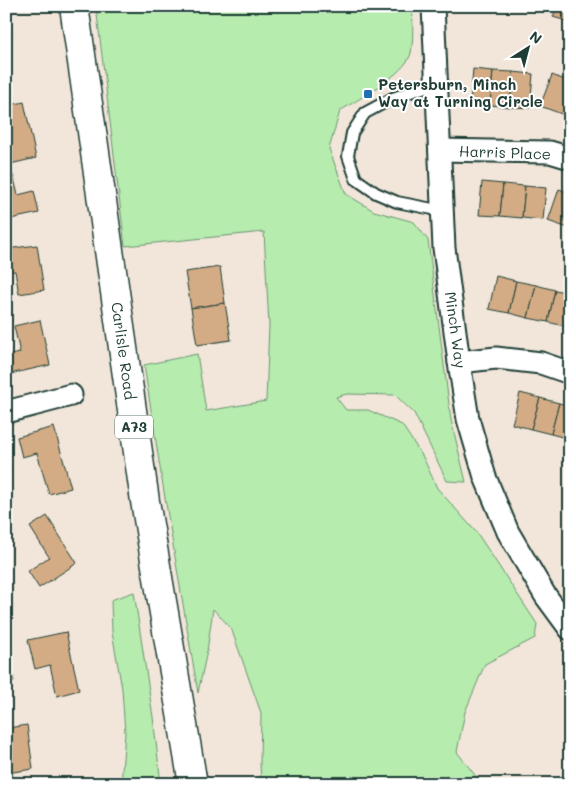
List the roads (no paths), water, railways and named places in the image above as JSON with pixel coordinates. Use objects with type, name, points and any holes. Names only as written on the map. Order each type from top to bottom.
[{"type":"main road","name":"Carlisle Road","points":[[74,6],[144,501],[193,784]]},
{"type":"street","name":"Minch Way","points":[[434,6],[444,248],[468,419],[484,477],[508,532],[545,595],[570,629]]},
{"type":"street","name":"Harris Place","points":[[440,150],[550,152],[570,158]]},
{"type":"street","points":[[459,362],[496,358],[541,363],[570,373]]},
{"type":"street","points":[[6,412],[72,395]]},
{"type":"lane","points":[[437,83],[393,98],[365,113],[352,133],[348,156],[356,179],[376,194],[397,202],[443,211]]},
{"type":"place","name":"Petersburn, Minch Way at Turning Circle","points":[[368,94]]}]
